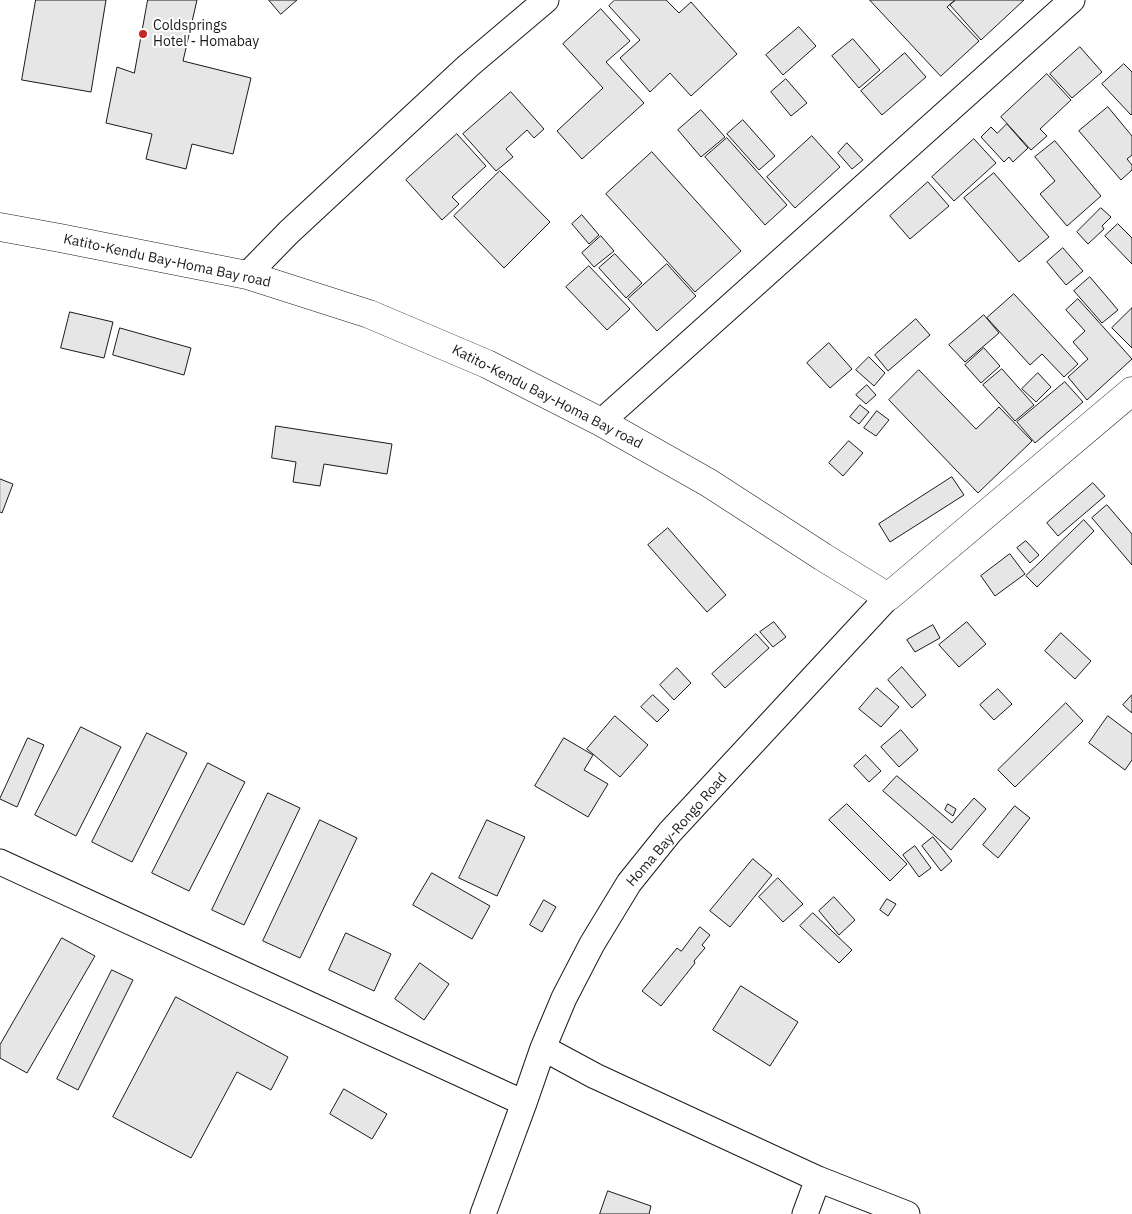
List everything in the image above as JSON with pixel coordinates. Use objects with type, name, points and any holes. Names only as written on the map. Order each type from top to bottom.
[{"type":"highway","name":"Katito-Kendu Bay-Homa Bay road","points":[[0,227],[247,275],[369,314],[487,364],[601,422],[709,482],[888,597]]},
{"type":"highway","points":[[888,597],[1132,391]]},
{"type":"street","points":[[247,275],[289,232],[468,66],[546,0]]},
{"type":"street","points":[[601,422],[1072,0]]},
{"type":"street","name":"Homa Bay-Rongo Road","points":[[483,1214],[543,1048],[564,998],[588,952],[629,883],[670,832],[888,597]]},
{"type":"street","points":[[0,862],[524,1103]]},
{"type":"street","points":[[543,1048],[595,1076],[818,1179],[907,1214]]},
{"type":"street","points":[[805,1214],[818,1179]]},
{"type":"building","points":[[36,0],[106,0],[91,92],[22,80]]},
{"type":"building","points":[[148,0],[197,0],[183,61],[251,78],[233,154],[192,144],[186,169],[146,159],[152,134],[106,123],[117,67],[134,73]]},
{"type":"building","points":[[269,0],[297,0],[281,14]]},
{"type":"building","points":[[615,0],[666,0],[679,13],[691,2],[737,54],[691,96],[670,73],[650,92],[620,58],[640,40],[609,6]]},
{"type":"building","points":[[870,0],[955,0],[947,7],[979,41],[941,76]]},
{"type":"building","points":[[956,0],[1024,0],[981,40],[950,5]]},
{"type":"building","points":[[601,9],[630,41],[606,62],[644,103],[582,159],[557,131],[603,88],[563,44]]},
{"type":"building","points":[[799,27],[816,46],[783,75],[766,55]]},
{"type":"building","points":[[853,39],[880,70],[859,88],[832,56]]},
{"type":"building","points":[[1080,47],[1102,72],[1072,98],[1050,74]]},
{"type":"building","points":[[905,53],[926,77],[882,115],[861,91]]},
{"type":"building","points":[[1124,64],[1132,72],[1131,115],[1102,84]]},
{"type":"building","points":[[1047,74],[1071,100],[1040,129],[1047,136],[1031,150],[1001,117]]},
{"type":"building","points":[[786,79],[807,103],[791,116],[771,92]]},
{"type":"building","points":[[511,92],[544,129],[534,138],[527,130],[506,149],[513,157],[496,171],[463,134]]},
{"type":"building","points":[[1108,107],[1132,136],[1132,155],[1127,159],[1132,165],[1132,170],[1121,180],[1079,131]]},
{"type":"building","points":[[701,110],[725,137],[701,157],[678,130]]},
{"type":"building","points":[[743,120],[775,156],[759,170],[727,134]]},
{"type":"building","points":[[1007,124],[1028,148],[1013,162],[1009,157],[1004,162],[981,137],[991,127],[997,133]]},
{"type":"building","points":[[457,134],[486,166],[452,197],[459,204],[442,220],[406,180]]},
{"type":"building","points":[[812,136],[840,167],[795,208],[767,177]]},
{"type":"building","points":[[727,138],[787,205],[765,225],[705,157]]},
{"type":"building","points":[[974,139],[996,163],[954,201],[932,177]]},
{"type":"building","points":[[1055,141],[1101,196],[1067,226],[1040,194],[1055,181],[1035,157]]},
{"type":"building","points":[[847,143],[863,160],[852,169],[838,153]]},
{"type":"building","points":[[652,152],[741,251],[695,292],[606,194]]},
{"type":"building","points":[[500,171],[550,222],[504,268],[454,216]]},
{"type":"building","points":[[994,173],[1049,237],[1019,262],[964,198]]},
{"type":"building","points":[[928,182],[949,206],[910,239],[890,216]]},
{"type":"building","points":[[1101,208],[1111,217],[1102,226],[1104,229],[1088,244],[1077,232]]},
{"type":"building","points":[[582,215],[599,235],[589,244],[572,224]]},
{"type":"building","points":[[1118,224],[1132,238],[1132,264],[1105,236]]},
{"type":"building","points":[[601,236],[614,251],[594,267],[582,253]]},
{"type":"building","points":[[1063,248],[1083,271],[1066,285],[1047,262]]},
{"type":"building","points":[[615,254],[642,283],[626,298],[599,268]]},
{"type":"building","points":[[667,264],[696,296],[657,331],[628,299]]},
{"type":"building","points":[[589,266],[630,309],[607,330],[566,287]]},
{"type":"building","points":[[1090,277],[1118,310],[1102,323],[1074,291]]},
{"type":"building","points":[[1014,294],[1078,364],[1064,377],[1042,354],[1030,365],[987,318]]},
{"type":"building","points":[[1078,299],[1132,359],[1087,400],[1068,377],[1088,359],[1073,342],[1085,331],[1066,310]]},
{"type":"building","points":[[1132,308],[1132,348],[1112,328]]},
{"type":"building","points":[[70,312],[113,322],[104,358],[61,348]]},
{"type":"building","points":[[984,315],[999,333],[965,362],[949,345]]},
{"type":"building","points":[[916,319],[930,335],[888,371],[875,355]]},
{"type":"building","points":[[120,328],[191,348],[184,375],[113,355]]},
{"type":"building","points":[[829,343],[852,369],[830,388],[807,363]]},
{"type":"building","points":[[984,348],[1000,366],[981,383],[965,365]]},
{"type":"building","points":[[869,357],[885,373],[874,386],[856,370]]},
{"type":"building","points":[[1002,369],[1034,405],[1015,421],[983,385]]},
{"type":"building","points":[[919,370],[976,429],[999,407],[1032,441],[978,493],[889,400]]},
{"type":"building","points":[[1038,373],[1051,387],[1036,402],[1022,389]]},
{"type":"building","points":[[1065,382],[1083,402],[1035,443],[1017,422]]},
{"type":"building","points":[[867,385],[876,395],[866,404],[856,395]]},
{"type":"building","points":[[860,405],[869,412],[859,424],[850,417]]},
{"type":"building","points":[[877,411],[889,420],[876,436],[864,428]]},
{"type":"building","points":[[276,426],[392,444],[387,474],[324,464],[320,486],[293,482],[296,462],[272,458]]},
{"type":"building","points":[[849,441],[863,453],[843,476],[829,463]]},
{"type":"building","points":[[952,477],[964,495],[890,542],[879,524]]},
{"type":"building","points":[[0,479],[13,484],[2,513],[0,512]]},
{"type":"building","points":[[1093,483],[1105,496],[1058,536],[1047,523]]},
{"type":"building","points":[[1107,505],[1132,534],[1132,565],[1092,518]]},
{"type":"building","points":[[1084,520],[1094,531],[1037,587],[1026,576]]},
{"type":"building","points":[[668,528],[726,595],[707,612],[648,545]]},
{"type":"building","points":[[1026,541],[1039,555],[1030,563],[1017,548]]},
{"type":"building","points":[[1010,554],[1025,574],[995,596],[981,576]]},
{"type":"building","points":[[774,622],[786,637],[773,647],[760,632]]},
{"type":"building","points":[[967,622],[986,644],[959,667],[939,645]]},
{"type":"building","points":[[933,625],[940,638],[915,652],[907,640]]},
{"type":"building","points":[[1061,633],[1091,661],[1075,679],[1045,651]]},
{"type":"building","points":[[756,634],[769,648],[725,688],[712,674]]},
{"type":"building","points":[[902,667],[926,695],[912,708],[888,680]]},
{"type":"building","points":[[677,668],[691,683],[674,700],[660,685]]},
{"type":"building","points":[[877,688],[899,707],[881,727],[859,709]]},
{"type":"building","points":[[998,689],[1012,704],[994,720],[980,705]]},
{"type":"building","points":[[653,695],[669,710],[657,722],[641,707]]},
{"type":"building","points":[[1132,695],[1132,713],[1123,705]]},
{"type":"building","points":[[1066,703],[1083,721],[1015,787],[998,770]]},
{"type":"building","points":[[615,716],[648,745],[620,777],[587,749]]},
{"type":"building","points":[[1108,716],[1132,734],[1132,760],[1125,770],[1089,743]]},
{"type":"building","points":[[81,727],[121,747],[76,836],[35,815]]},
{"type":"building","points":[[901,730],[918,750],[899,767],[881,747]]},
{"type":"building","points":[[147,733],[187,753],[132,862],[92,842]]},
{"type":"building","points":[[28,738],[44,745],[17,807],[0,799]]},
{"type":"building","points":[[564,738],[593,755],[584,770],[608,784],[588,817],[535,786]]},
{"type":"building","points":[[866,755],[881,771],[869,782],[854,766]]},
{"type":"building","points":[[208,763],[245,782],[189,891],[152,873]]},
{"type":"building","points":[[897,776],[952,823],[974,798],[986,809],[951,850],[883,791]]},
{"type":"building","points":[[268,793],[300,808],[244,925],[212,910]]},
{"type":"building","points":[[847,804],[907,864],[890,881],[829,820]]},
{"type":"building","points":[[948,804],[956,809],[953,816],[945,810]]},
{"type":"building","points":[[1015,806],[1030,818],[998,858],[983,845]]},
{"type":"building","points":[[320,820],[357,838],[300,958],[263,941]]},
{"type":"building","points":[[487,820],[525,837],[497,896],[459,878]]},
{"type":"building","points":[[933,837],[952,861],[941,871],[922,846]]},
{"type":"building","points":[[915,846],[931,868],[919,877],[903,855]]},
{"type":"building","points":[[753,859],[772,875],[730,927],[710,911]]},
{"type":"building","points":[[432,873],[490,906],[472,939],[413,905]]},
{"type":"building","points":[[778,878],[803,904],[783,922],[759,897]]},
{"type":"building","points":[[834,897],[855,920],[839,935],[819,911]]},
{"type":"building","points":[[887,899],[896,904],[888,916],[880,910]]},
{"type":"building","points":[[544,900],[556,907],[542,932],[530,925]]},
{"type":"building","points":[[813,913],[852,950],[839,963],[800,926]]},
{"type":"building","points":[[700,927],[710,935],[702,945],[705,948],[661,1006],[642,991],[677,948],[681,951]]},
{"type":"building","points":[[346,933],[391,954],[374,991],[329,970]]},
{"type":"building","points":[[62,938],[95,956],[27,1073],[0,1058],[0,1045]]},
{"type":"building","points":[[420,963],[449,984],[424,1020],[395,999]]},
{"type":"building","points":[[112,970],[133,980],[78,1090],[57,1079]]},
{"type":"building","points":[[741,986],[798,1022],[770,1066],[713,1030]]},
{"type":"building","points":[[176,997],[288,1057],[271,1090],[237,1072],[191,1158],[113,1117]]},
{"type":"building","points":[[344,1089],[387,1114],[372,1139],[330,1114]]},
{"type":"building","points":[[608,1191],[651,1206],[649,1214],[600,1214]]},
{"type":"place","name":"Coldsprings Hotel - Homabay","points":[[143,34]]}]
